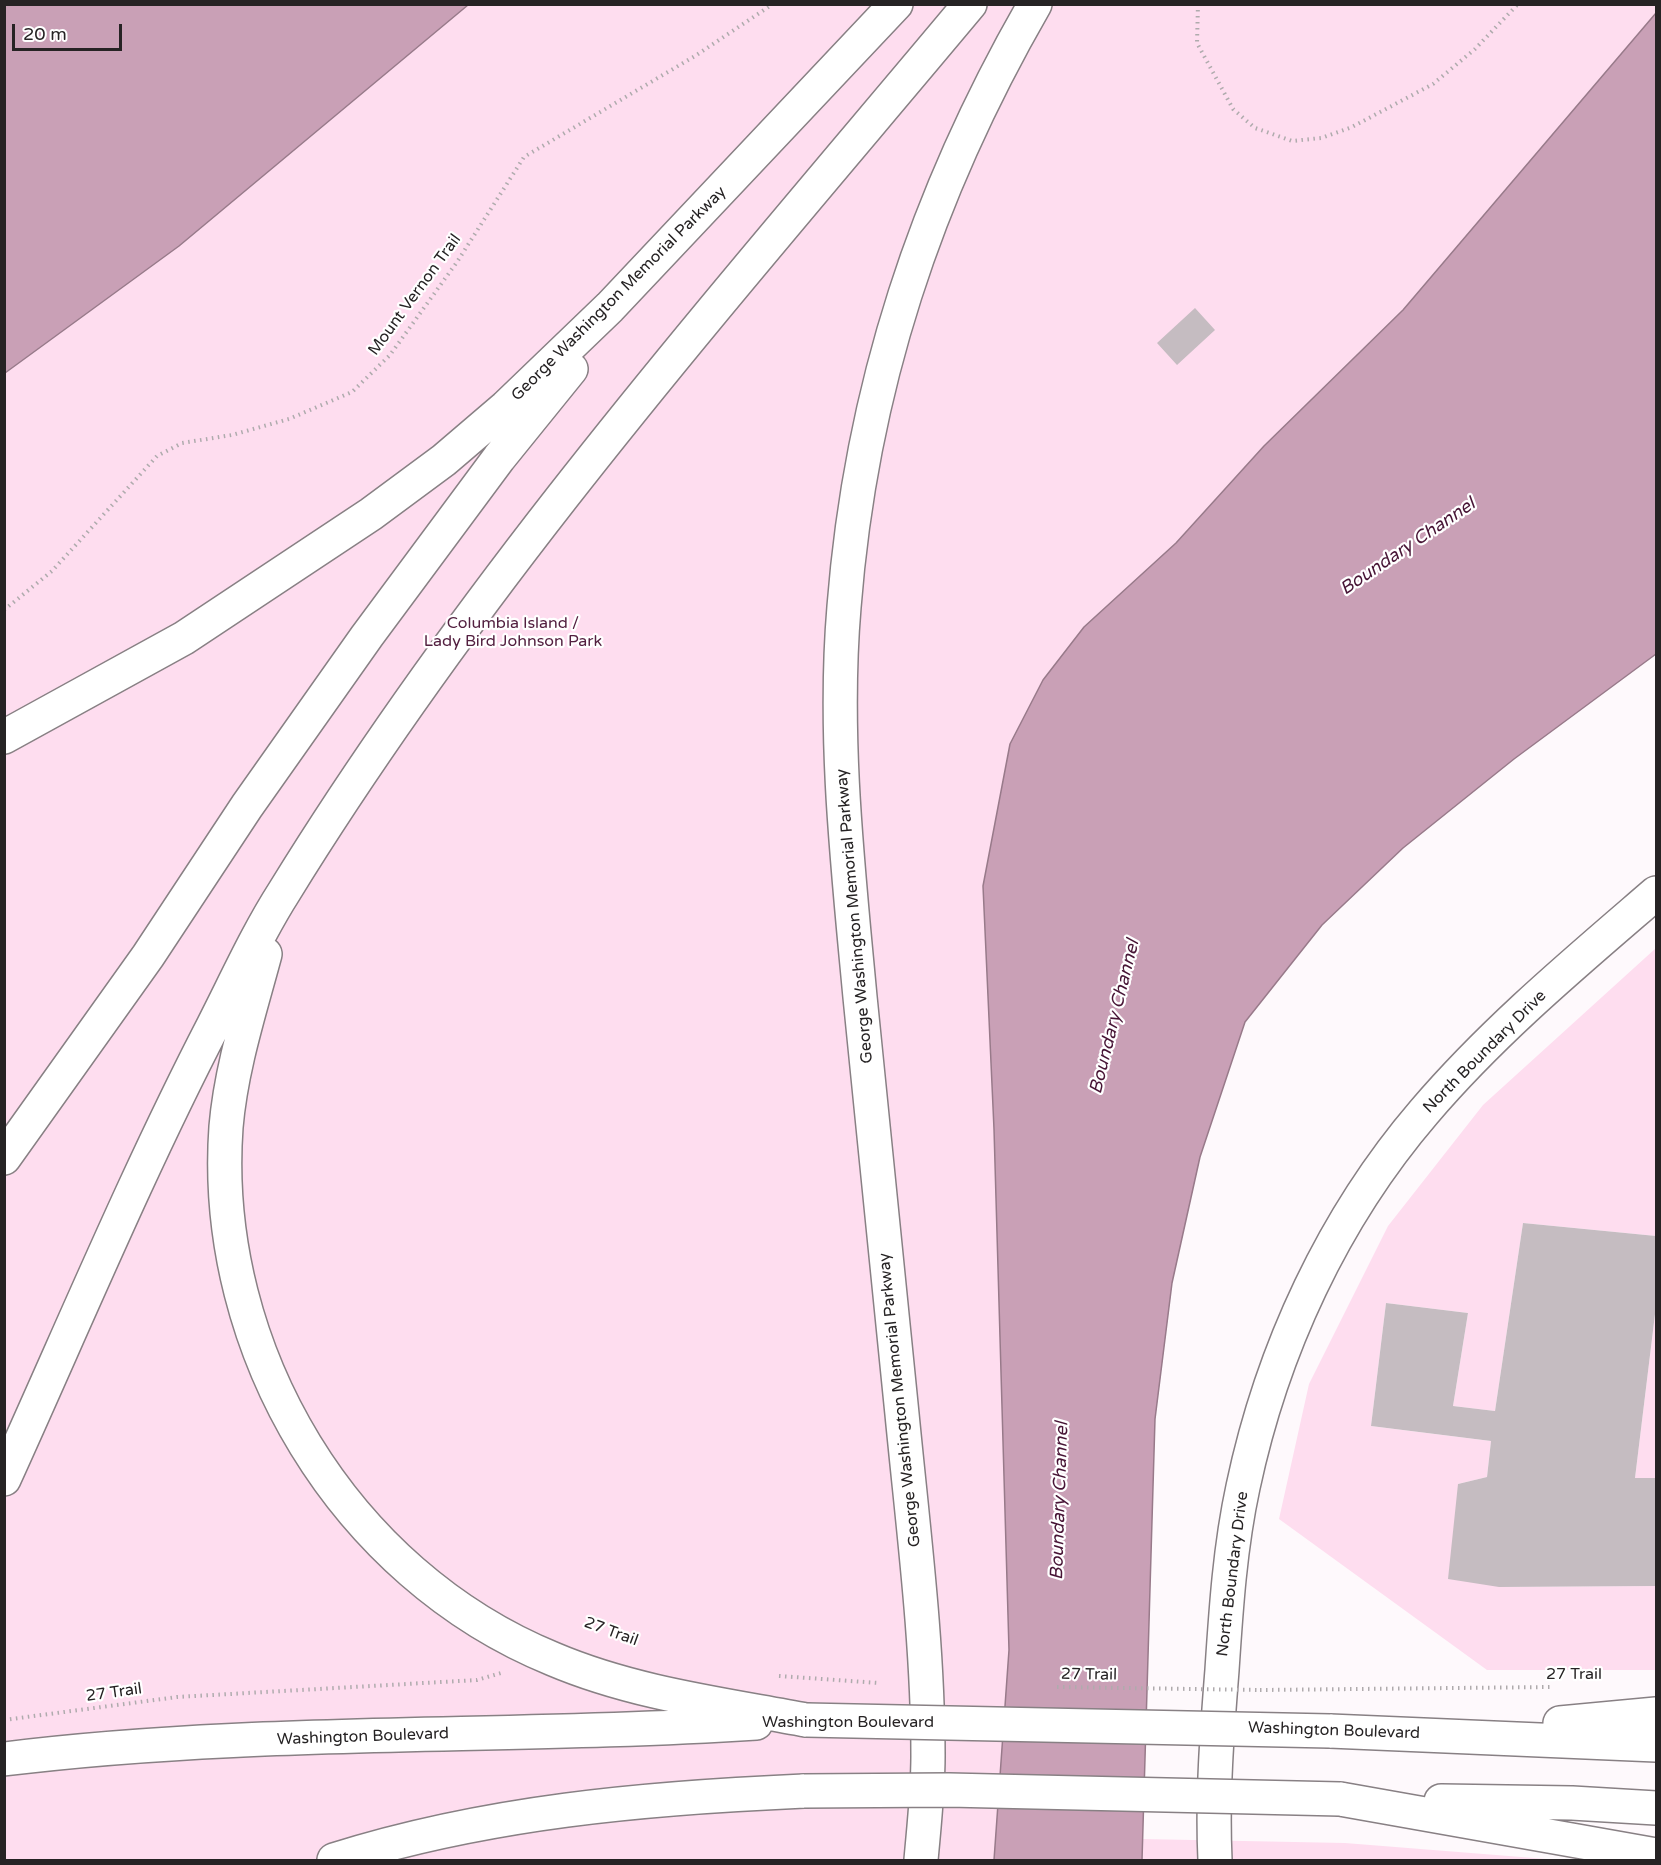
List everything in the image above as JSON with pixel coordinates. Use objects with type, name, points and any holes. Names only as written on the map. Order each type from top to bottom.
[{"type":"main road","name":"George Washington Memorial Parkway","points":[[4,737],[184,638],[371,514],[444,460],[506,407],[666,251],[896,4]]},
{"type":"main road","points":[[4,1479],[190,1070],[281,896],[354,780],[495,582],[562,494],[970,4]]},
{"type":"main road","name":"George Washington Memorial Parkway","points":[[921,1860],[928,1760],[927,1694],[916,1555],[848,869],[840,742],[843,612],[851,536],[872,415],[918,254],[950,170],[977,111],[1035,4]]},
{"type":"main road","points":[[4,1158],[148,956],[247,806],[367,636],[499,458],[666,251]]},
{"type":"main road","name":"North Boundary Drive","points":[[1215,1860],[1219,1708],[1234,1536],[1243,1486],[1271,1384],[1311,1288],[1359,1199],[1423,1113],[1497,1036],[1656,893]]},
{"type":"main road","points":[[281,896],[231,1089],[226,1128],[226,1170],[232,1237],[256,1346],[297,1435],[342,1499],[385,1548],[416,1577],[489,1628],[550,1658],[612,1680],[647,1690],[806,1719]]},
{"type":"main road","points":[[1442,1734],[1656,1714]]},
{"type":"main road","name":"Washington Boulevard","points":[[4,1759],[180,1743],[649,1730],[806,1719],[1442,1734],[1656,1745]]},
{"type":"main road","points":[[334,1860],[382,1845],[531,1815],[640,1801],[804,1791],[949,1790],[1572,1803],[1656,1808]]},
{"type":"main road","points":[[1340,1799],[1656,1855]]},
{"type":"path","name":"Mount Vernon Trail","points":[[4,610],[52,571],[157,456],[182,443],[232,435],[290,419],[352,392],[390,355],[457,262],[524,157],[686,62],[773,4]]},
{"type":"path","points":[[1198,4],[1197,43],[1233,109],[1255,128],[1292,141],[1321,138],[1352,127],[1433,84],[1475,49],[1518,4]]},
{"type":"path","name":"27 Trail","points":[[4,1720],[177,1697],[477,1680],[497,1676],[504,1671]]},
{"type":"path","points":[[771,1676],[885,1684]]},
{"type":"path","name":"27 Trail","points":[[1049,1687],[1260,1690],[1552,1688]]},
{"type":"green space","name":"Columbia Island / Lady Bird Johnson Park","points":[[468,5],[1656,5],[1656,13],[1403,310],[1264,446],[1176,543],[983,886],[994,1129],[1009,1650],[994,1860],[5,1860],[5,373],[179,246]]},
{"type":"green space","points":[[1656,948],[1656,1236],[1523,1223],[1495,1411],[1453,1406],[1468,1313],[1386,1303],[1371,1426],[1491,1441],[1487,1477],[1458,1484],[1499,1587],[1656,1586],[1656,1670],[1487,1670],[1279,1519],[1309,1384],[1388,1226],[1483,1105]]},
{"type":"green space","points":[[1656,1306],[1656,1478],[1635,1478]]},
{"type":"green space","points":[[1142,1839],[1345,1843],[1559,1860],[1142,1860]]},
{"type":"water","points":[[5,4],[468,5],[179,246],[5,373]]},
{"type":"water","name":"Boundary Channel","points":[[1656,13],[1656,654],[1514,759],[1403,848],[1322,925],[1245,1022],[1200,1157],[1172,1283],[1155,1419],[1142,1860],[994,1860],[1009,1650],[994,1129],[983,886],[1010,744],[1043,680],[1084,627],[1176,543],[1264,446],[1403,310]]},
{"type":"building","points":[[1195,308],[1215,330],[1177,365],[1157,343]]},
{"type":"building","points":[[1523,1223],[1656,1236],[1656,1306],[1635,1478],[1656,1478],[1656,1586],[1499,1587],[1448,1579],[1458,1484],[1487,1477],[1491,1441],[1371,1426],[1386,1303],[1468,1313],[1453,1406],[1495,1411]]}]
